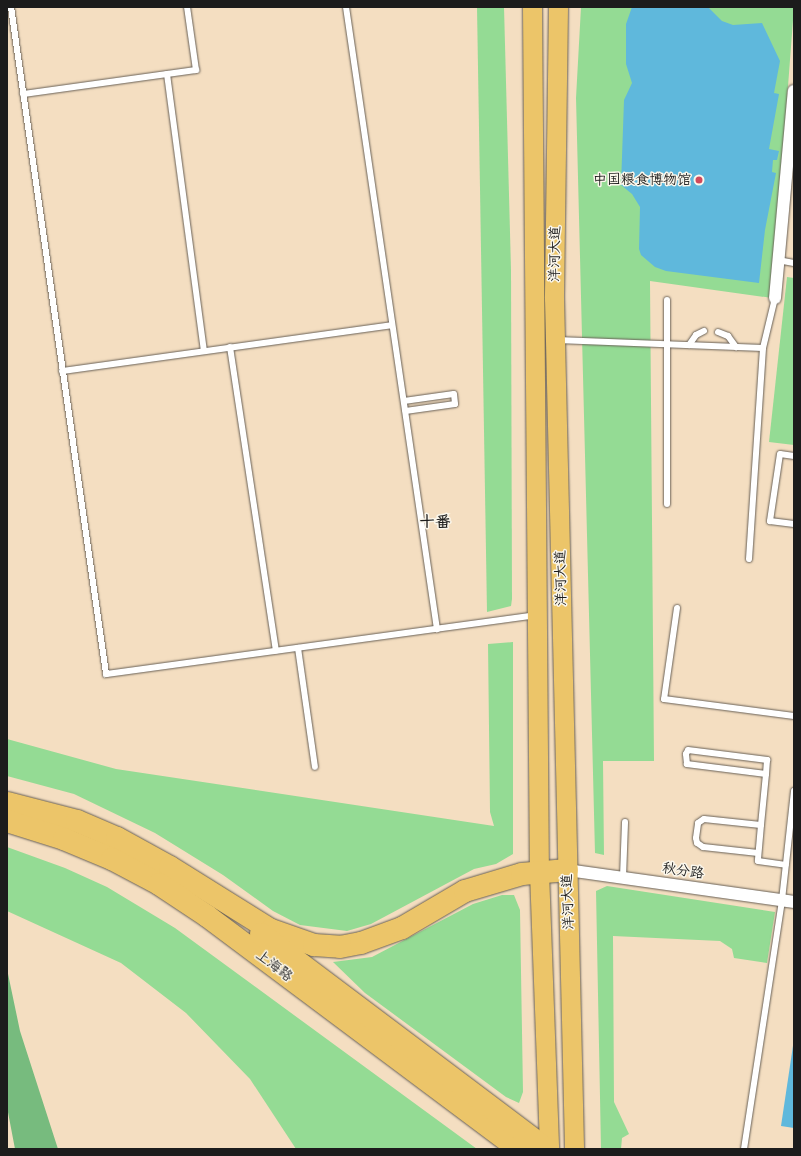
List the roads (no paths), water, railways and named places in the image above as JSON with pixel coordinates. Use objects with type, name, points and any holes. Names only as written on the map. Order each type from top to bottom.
[{"type":"highway","name":"上海路","points":[[7,803],[77,821],[117,838],[170,867],[271,930],[314,945],[340,947],[361,943],[402,928],[465,891],[497,880],[539,872],[568,870]]},
{"type":"highway","name":"上海路","points":[[7,821],[64,839],[112,859],[159,884],[207,916],[519,1149]]},
{"type":"highway","name":"上海路","points":[[170,867],[546,1149]]},
{"type":"main road","name":"洋河大道","points":[[532,7],[539,872],[549,1149]]},
{"type":"main road","name":"洋河大道","points":[[558,7],[555,340],[574,1149]]},
{"type":"street","points":[[775,298],[794,91]]},
{"type":"street","name":"秋分路","points":[[568,870],[788,901]]},
{"type":"lane","points":[[11,7],[106,674],[537,615]]},
{"type":"lane","points":[[23,94],[196,70],[187,7]]},
{"type":"lane","points":[[346,7],[437,629]]},
{"type":"lane","points":[[167,74],[204,351]]},
{"type":"lane","points":[[778,260],[794,262]]},
{"type":"lane","points":[[749,559],[763,348],[775,298]]},
{"type":"lane","points":[[667,300],[667,504]]},
{"type":"lane","points":[[62,371],[392,325]]},
{"type":"lane","points":[[689,345],[696,335],[704,331]]},
{"type":"lane","points":[[718,332],[728,336],[736,347]]},
{"type":"lane","points":[[555,340],[763,348]]},
{"type":"lane","points":[[230,347],[276,651]]},
{"type":"lane","points":[[404,400],[454,394],[455,404],[405,411]]},
{"type":"lane","points":[[794,456],[780,454],[770,521],[794,524]]},
{"type":"lane","points":[[676,608],[664,699],[794,716]]},
{"type":"lane","points":[[298,648],[315,767]]},
{"type":"lane","points":[[766,774],[687,764],[686,754],[688,750],[768,760],[758,861],[786,865]]},
{"type":"lane","points":[[744,1149],[788,901],[786,865],[794,791]]},
{"type":"lane","points":[[758,853],[703,847],[697,843],[696,838],[698,823],[704,819],[761,825]]},
{"type":"lane","points":[[623,877],[625,822]]},
{"type":"water","points":[[632,7],[708,7],[722,21],[733,25],[762,23],[780,61],[774,93],[779,94],[769,149],[779,151],[777,160],[773,160],[772,172],[776,173],[765,230],[759,283],[666,271],[655,267],[641,255],[639,249],[640,207],[632,194],[621,185],[624,100],[632,83],[626,64],[626,24]]},
{"type":"water","points":[[794,1039],[794,1128],[781,1126]]},
{"type":"place","name":"中国粮食博物馆","points":[[699,180]]},
{"type":"district","name":"十番","points":[[435,522]]}]
